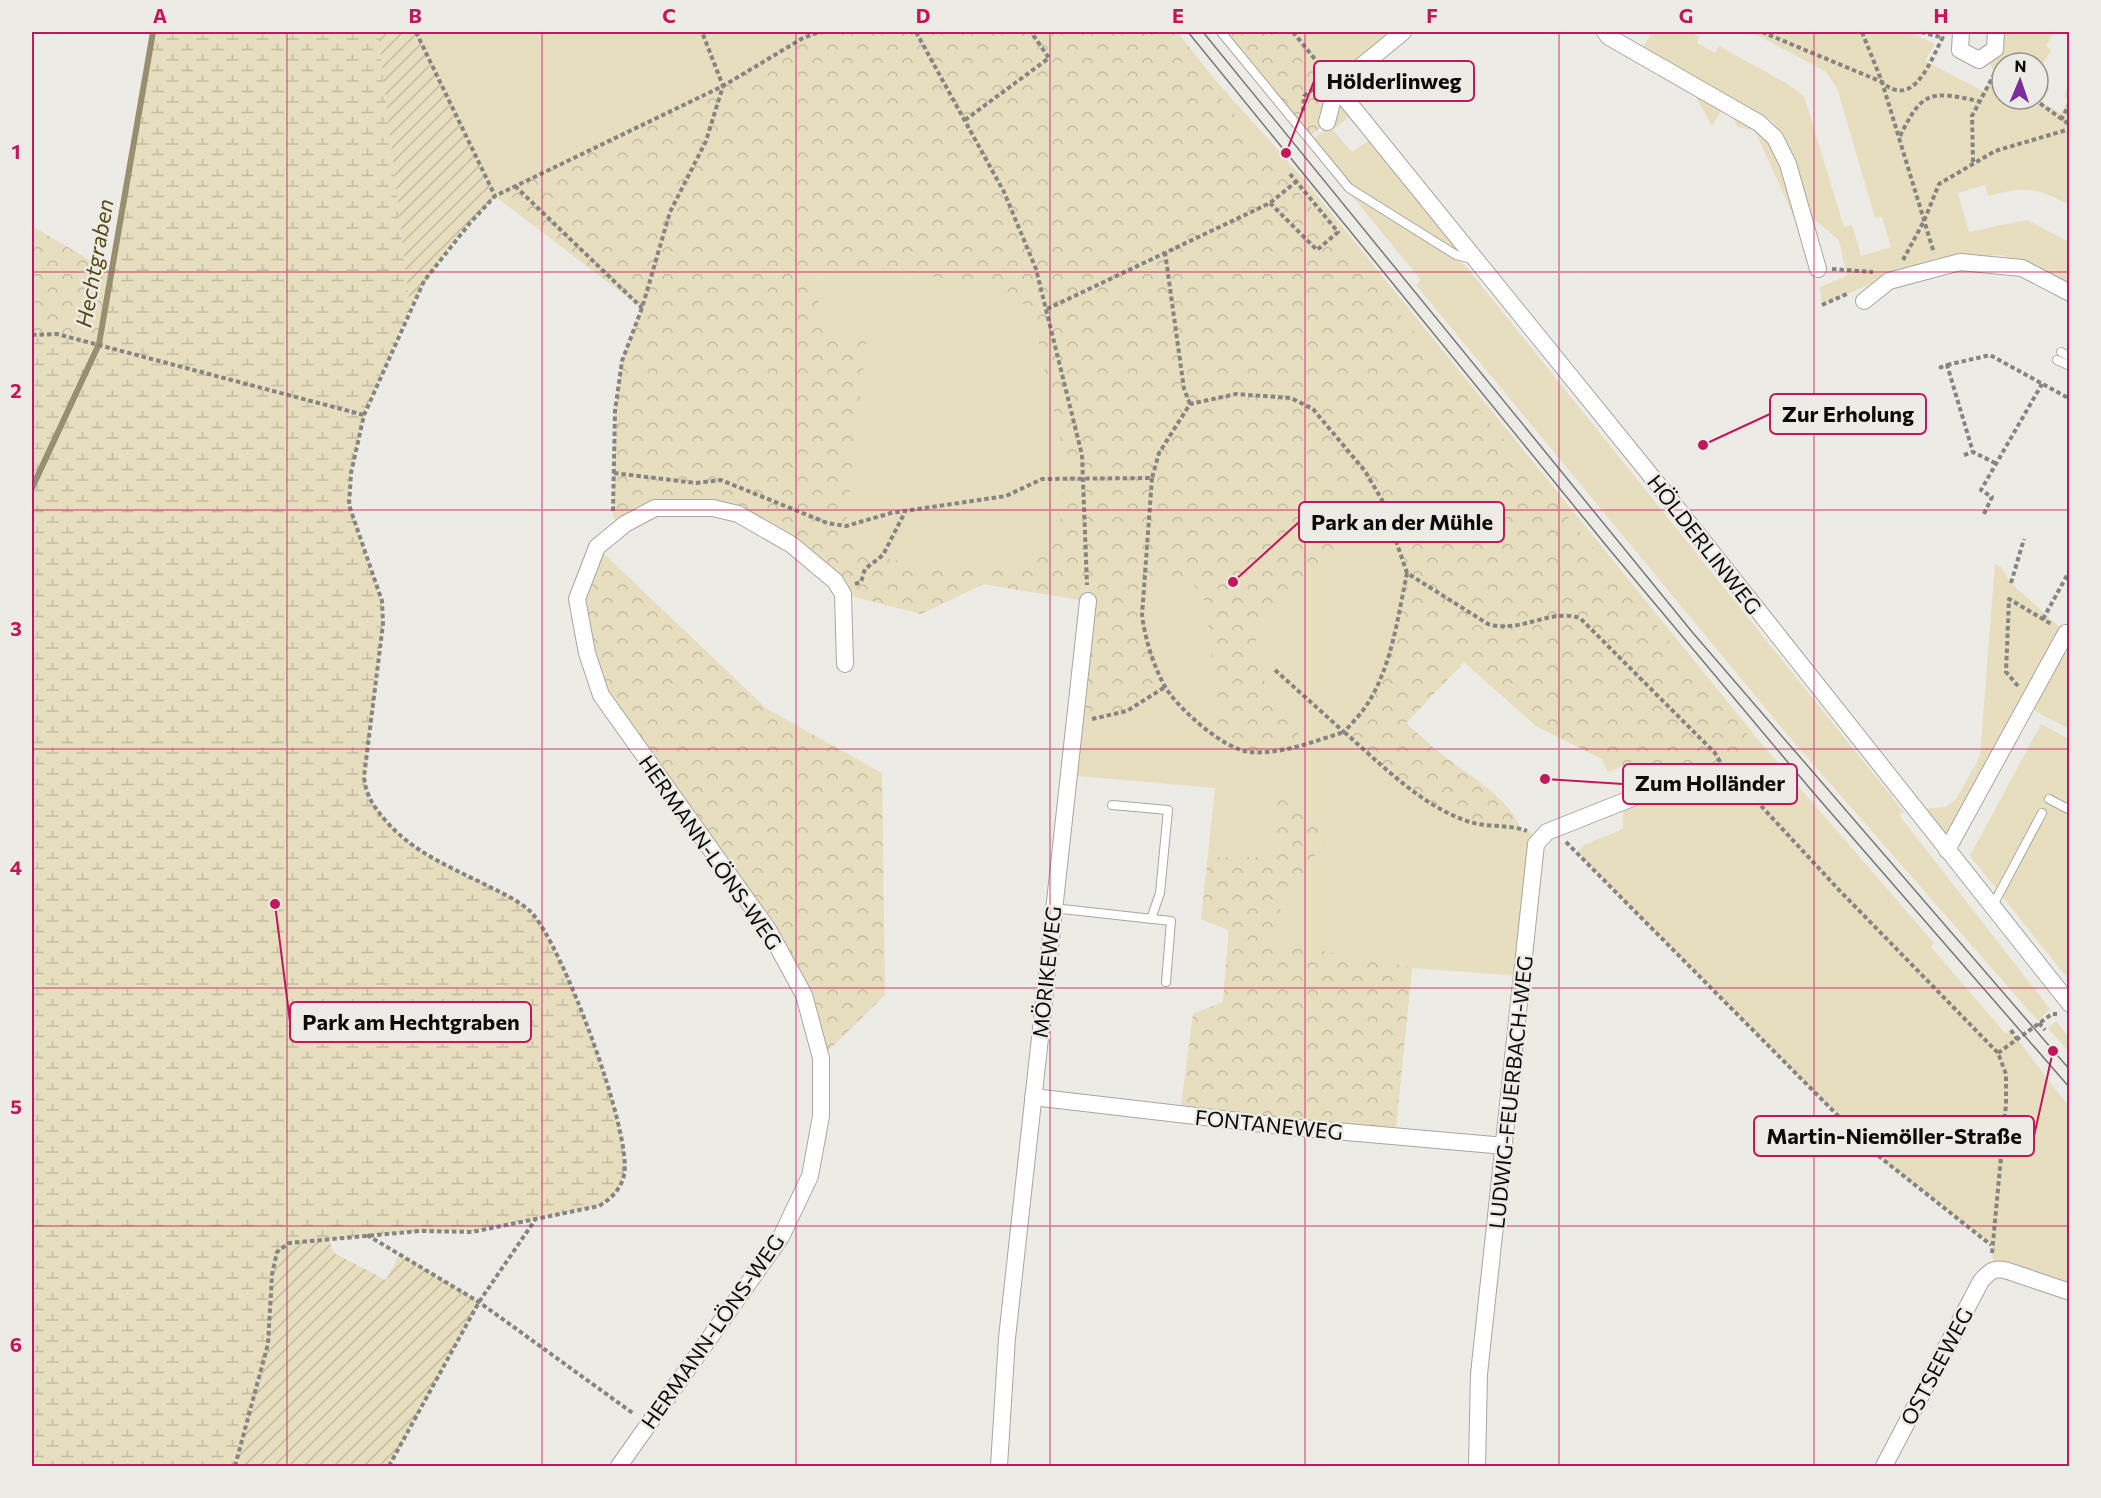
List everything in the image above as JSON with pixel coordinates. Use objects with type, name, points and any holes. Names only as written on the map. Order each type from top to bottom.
[{"type":"street","points":[[1327,122],[1336,87],[1403,32]]},
{"type":"street","points":[[1605,32],[1609,37],[1759,123],[1775,138],[1788,164],[1818,269]]},
{"type":"street","points":[[1955,35],[1960,50],[1979,60],[1995,49],[1996,32]]},
{"type":"street","name":"HÖLDERLINWEG","points":[[1336,87],[1473,259],[1663,490],[1992,907],[2065,1008]]},
{"type":"street","points":[[1864,301],[1889,281],[1960,262],[2022,268],[2070,293]]},
{"type":"street","name":"HERMANN-LÖNS-WEG","points":[[619,1467],[647,1424],[781,1237],[810,1176],[821,1116],[821,1058],[804,995],[769,931],[601,695],[586,653],[577,599],[597,547],[625,524],[655,508],[713,508],[738,514],[792,545],[835,581],[843,594],[845,664]]},
{"type":"street","name":"MÖRIKEWEG","points":[[999,1467],[1007,1338],[1052,908],[1088,601]]},
{"type":"street","points":[[1947,850],[2031,696],[2068,634]]},
{"type":"street","points":[[1547,833],[1650,791]]},
{"type":"street","name":"LUDWIG-FEUERBACH-WEG","points":[[1477,1467],[1479,1374],[1536,844],[1547,833]]},
{"type":"street","name":"FONTANEWEG","points":[[1033,1097],[1290,1127],[1505,1146]]},
{"type":"street","points":[[1993,1269],[2008,1270],[2070,1292]]},
{"type":"street","name":"OSTSEEWEG","points":[[1884,1467],[1981,1281],[1993,1269]]},
{"type":"lane","points":[[1221,32],[1349,188],[1456,255],[1473,259]]},
{"type":"lane","points":[[2063,356],[2070,366]]},
{"type":"lane","points":[[2049,799],[2070,810]]},
{"type":"lane","points":[[1112,805],[1168,810],[1160,893],[1150,918]]},
{"type":"lane","points":[[1992,907],[2042,813]]},
{"type":"lane","points":[[1052,908],[1171,921],[1166,982]]},
{"type":"path","points":[[416,32],[495,196]]},
{"type":"path","points":[[613,516],[615,411],[622,361],[642,308],[670,212],[706,141],[723,86],[702,32]]},
{"type":"path","points":[[235,1467],[268,1344],[272,1275],[277,1252],[289,1243],[366,1234],[420,1231],[472,1232],[536,1220],[599,1206],[613,1197],[624,1177],[626,1152],[618,1120],[575,992],[552,942],[531,912],[508,895],[420,853],[402,840],[372,804],[366,791],[364,777],[383,624],[382,602],[349,498],[351,473],[364,414],[424,281],[470,223],[495,196],[723,86],[803,38],[820,32]]},
{"type":"path","points":[[916,32],[1008,203],[1036,268],[1082,455],[1088,601]]},
{"type":"path","points":[[965,120],[1049,58],[1031,32]]},
{"type":"path","points":[[1293,32],[1336,87]]},
{"type":"path","points":[[1762,32],[1882,82],[1892,90],[1902,91],[1919,82],[1942,38],[1955,35]]},
{"type":"path","points":[[1862,32],[1900,137],[1936,262]]},
{"type":"path","points":[[1922,32],[1942,38],[1955,35]]},
{"type":"path","points":[[1973,162],[1972,116],[1990,80]]},
{"type":"path","points":[[1900,137],[1915,107],[1931,97],[1948,94],[1978,101]]},
{"type":"path","points":[[2061,120],[2070,103]]},
{"type":"path","points":[[2049,111],[2070,127]]},
{"type":"path","points":[[1902,262],[1924,221],[1939,184],[1995,151],[2070,127]]},
{"type":"path","points":[[1270,203],[1317,250],[1338,232],[1290,174]]},
{"type":"path","points":[[1047,309],[1270,203],[1297,181]]},
{"type":"path","points":[[515,186],[642,308]]},
{"type":"path","points":[[1165,252],[1184,389],[1190,404]]},
{"type":"path","points":[[1818,269],[1876,272]]},
{"type":"path","points":[[32,335],[57,334],[364,414]]},
{"type":"path","points":[[1939,368],[1990,355],[2070,399]]},
{"type":"path","points":[[1947,365],[1973,452]]},
{"type":"path","points":[[1984,514],[1992,497],[1981,490],[2032,405],[2042,384]]},
{"type":"path","points":[[1236,394],[1291,398],[1313,410],[1365,471],[1382,500],[1407,573],[1397,623],[1378,685],[1367,705],[1344,732],[1305,744],[1249,752],[1233,747],[1194,719],[1165,687],[1144,636],[1142,615],[1152,478],[1160,453],[1190,404],[1236,394]]},
{"type":"path","points":[[1964,455],[1973,452],[1997,464]]},
{"type":"path","points":[[614,473],[696,483],[721,480],[826,523],[846,526],[906,511],[1006,496],[1042,479],[1152,478]]},
{"type":"path","points":[[852,585],[861,582],[865,569],[883,555],[906,511]]},
{"type":"path","points":[[2011,583],[2024,539]]},
{"type":"path","points":[[2043,619],[2070,570]]},
{"type":"path","points":[[1407,573],[1488,624],[1503,628],[1558,616],[1580,618],[1715,753],[1726,772],[1744,787],[1847,898],[1998,1053],[2006,1074],[2006,1104],[1992,1245],[1993,1269]]},
{"type":"path","points":[[2031,696],[2006,672],[2009,599],[2068,634]]},
{"type":"path","points":[[1275,670],[1403,781],[1448,813],[1482,825],[1547,833],[1876,1154],[1992,1245]]},
{"type":"path","points":[[1073,718],[1105,718],[1127,711],[1165,687]]},
{"type":"path","points":[[1650,791],[1691,775],[1726,772]]},
{"type":"path","points":[[1998,1053],[2052,1014],[2065,1008]]},
{"type":"path","points":[[2039,1023],[2045,1030]]},
{"type":"path","points":[[2011,1030],[2017,1039]]},
{"type":"path","points":[[388,1467],[478,1302],[536,1220]]},
{"type":"path","points":[[366,1234],[478,1302],[647,1424]]},
{"type":"green space","points":[[153,32],[378,32],[410,308],[364,415],[351,473],[349,505],[382,601],[383,624],[365,777],[367,790],[371,801],[396,832],[419,850],[520,904],[531,912],[544,931],[576,998],[607,1082],[624,1153],[624,1175],[615,1193],[599,1206],[472,1231],[420,1231],[289,1243],[277,1252],[272,1275],[268,1344],[235,1466],[32,1466],[32,335],[56,336],[114,351],[99,344]]},
{"type":"green space","points":[[378,32],[416,32],[495,196],[449,249],[410,308]]},
{"type":"green space","points":[[416,32],[1177,32],[1216,81],[1302,177],[1761,743],[1934,943],[1931,947],[2006,1034],[2011,1030],[2069,1106],[2069,1292],[1993,1269],[1992,1245],[1876,1154],[1577,852],[1584,845],[1623,829],[1623,802],[1649,791],[1633,762],[1608,772],[1602,759],[1536,726],[1464,662],[1406,723],[1437,751],[1506,805],[1521,829],[1541,837],[1522,976],[1412,968],[1395,1136],[1193,1014],[1223,1002],[1229,930],[1201,919],[1215,788],[1067,775],[1087,601],[983,584],[921,614],[738,514],[613,516],[615,411],[622,361],[642,308],[495,196]]},
{"type":"green space","points":[[820,32],[1177,32],[1216,81],[1211,86],[1757,746],[1726,772],[1691,775],[1650,791],[1632,762],[1608,772],[1602,759],[1536,726],[1464,662],[1406,723],[1437,751],[1506,805],[1521,829],[1467,819],[1444,810],[1424,798],[1404,784],[1344,732],[1367,705],[1378,685],[1397,623],[1407,573],[1382,500],[1259,625],[1253,654],[1258,671],[1305,744],[1249,752],[1220,738],[1206,603],[1190,579],[1144,581],[1143,612],[1147,636],[1165,687],[1122,711],[1099,718],[1073,718],[1087,601],[983,584],[921,614],[843,594],[792,545],[713,508],[617,521],[613,516],[615,411],[622,361],[642,308],[495,196],[723,86],[803,38]],"holes":[[[852,266],[980,283],[1031,308],[1065,459],[1060,522],[1025,567],[957,571],[876,557],[846,526],[867,335],[829,333],[810,275]]]},
{"type":"green space","points":[[1227,32],[1293,32],[1336,87],[1327,122],[1307,139]]},
{"type":"green space","points":[[1293,32],[1403,32],[1336,87]]},
{"type":"green space","points":[[1652,32],[1690,32],[1699,37],[1697,43],[1715,53],[1719,46],[1786,83],[1804,96],[1844,227],[1852,225],[1861,256],[1891,247],[1882,217],[1875,218],[1837,88],[1825,71],[1751,32],[1909,32],[1935,44],[1925,61],[1983,91],[1990,80],[1990,111],[2050,111],[2050,107],[2061,113],[2069,99],[2069,205],[2030,190],[1988,196],[1985,185],[1958,193],[1969,232],[2027,220],[2069,242],[2069,290],[2002,255],[1993,255],[1988,265],[1896,273],[1822,305],[1820,287],[1847,276],[1839,240],[1808,214],[1792,153],[1783,133],[1771,120],[1642,49]]},
{"type":"green space","points":[[1996,32],[2054,32],[2046,46],[2051,50],[1990,51],[1990,64],[1986,56]]},
{"type":"green space","points":[[1687,81],[1775,138],[1799,228],[1755,131],[1737,127],[1735,120],[1721,111],[1712,126]]},
{"type":"green space","points":[[2069,85],[2069,99],[2064,96]]},
{"type":"green space","points":[[1340,99],[1351,115],[1333,130],[1352,152],[1371,139],[1459,247],[1456,250],[1350,186],[1313,140],[1331,124]]},
{"type":"green space","points":[[1352,196],[1464,264],[1904,812],[1899,815],[2050,1009],[2038,1021],[1786,733],[1416,285],[1421,280]]},
{"type":"green space","points":[[32,226],[88,259],[313,374],[32,359]]},
{"type":"green space","points":[[597,547],[767,709],[882,773],[885,995],[821,1058],[804,995],[601,695],[577,599]]},
{"type":"green space","points":[[1995,564],[2001,567],[2011,583],[2066,633],[1952,842],[1924,809],[1946,807],[1957,798],[1980,756]]},
{"type":"green space","points":[[2069,650],[2069,729],[2033,710],[2058,660]]},
{"type":"green space","points":[[2041,724],[2069,739],[2069,980],[1970,856]]},
{"type":"green space","points":[[1275,786],[1329,835],[1282,903],[1273,942],[1412,967],[1395,1136],[1180,1114],[1193,1014],[1223,1002],[1229,930],[1201,919],[1208,857],[1277,857]]},
{"type":"green space","points":[[2056,1021],[2069,1037],[2069,1052],[2048,1028]]},
{"type":"green space","points":[[328,1238],[334,1253],[386,1280],[400,1254],[479,1302],[389,1466],[235,1466],[268,1344],[272,1275],[277,1252],[289,1243]]},
{"type":"waterway","name":"Hechtgraben","points":[[32,488],[99,344],[153,32]]},
{"type":"tram line","points":[[1188,32],[1609,549],[1812,791],[2070,1088]]},
{"type":"tram line","points":[[1203,32],[1693,633],[2070,1070]]},
{"type":"place","name":"Hölderlinweg","points":[[1286,153]]},
{"type":"place","name":"Zur Erholung","points":[[1703,445]]},
{"type":"place","name":"Park an der Mühle","points":[[1233,582]]},
{"type":"place","name":"Zum Holländer","points":[[1545,779]]},
{"type":"place","name":"Park am Hechtgraben","points":[[275,904]]},
{"type":"place","name":"Martin-Niemöller-Straße","points":[[2053,1051]]}]
